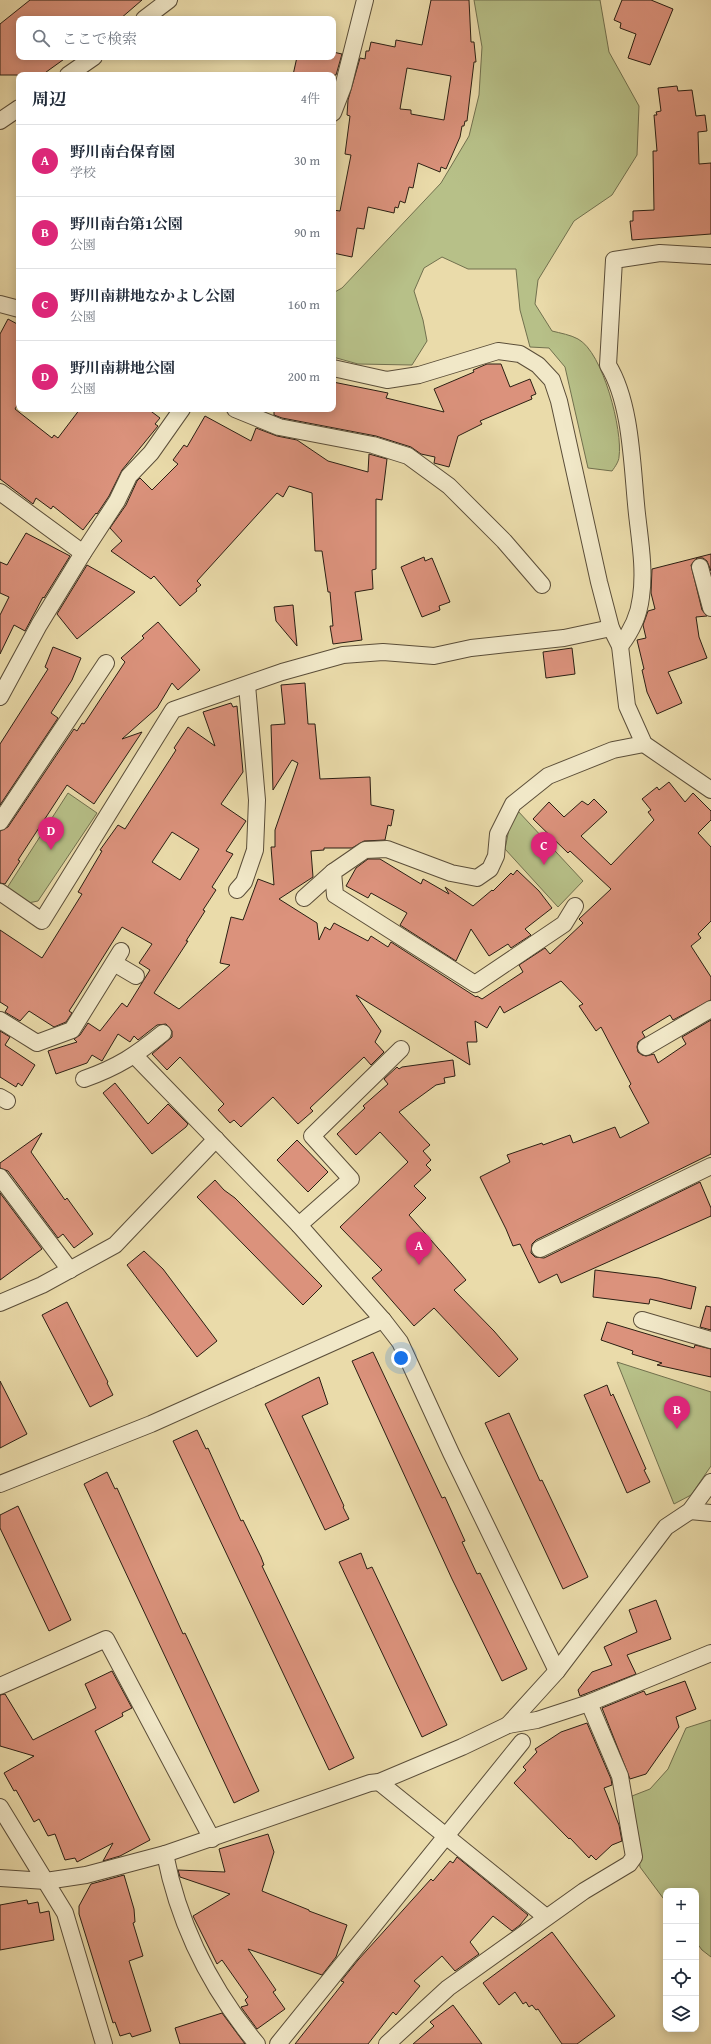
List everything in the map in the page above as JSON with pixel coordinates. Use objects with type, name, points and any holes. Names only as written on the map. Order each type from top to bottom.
[{"type":"street","points":[[148,16],[169,0]]},
{"type":"street","points":[[336,105],[343,87],[365,0]]},
{"type":"street","points":[[72,72],[90,60]]},
{"type":"street","points":[[0,121],[16,110]]},
{"type":"street","points":[[620,646],[631,632],[641,597],[642,564],[628,430],[617,379],[608,365],[614,260],[660,253],[711,256]]},
{"type":"street","points":[[1,306],[16,308]]},
{"type":"street","points":[[336,369],[387,380],[419,375],[498,351],[520,354],[538,364],[552,380],[558,401],[611,628],[620,646],[627,706],[644,744],[711,790]]},
{"type":"street","points":[[1,693],[39,625],[83,553],[118,501],[129,476],[151,453],[180,412]]},
{"type":"street","points":[[243,412],[279,427],[373,444],[408,456],[449,486],[504,541],[542,585]]},
{"type":"street","points":[[0,492],[83,553]]},
{"type":"street","points":[[700,567],[711,608]]},
{"type":"street","points":[[0,892],[42,921],[173,710],[282,672],[343,655],[383,652],[434,656],[471,648],[564,638],[611,628]]},
{"type":"street","points":[[0,822],[106,663]]},
{"type":"street","points":[[237,890],[244,882],[255,850],[257,800],[247,685]]},
{"type":"street","points":[[304,898],[333,872],[366,850],[387,849],[450,873],[478,878],[490,869],[496,856],[498,834],[513,804],[548,776],[613,750],[644,744]]},
{"type":"street","points":[[333,872],[335,895],[475,984],[564,924],[575,906]]},
{"type":"street","points":[[0,1020],[37,1043],[72,1030],[117,957],[136,976]]},
{"type":"street","points":[[646,1047],[711,1009]]},
{"type":"street","points":[[84,1079],[112,1069],[135,1056],[163,1033]]},
{"type":"street","points":[[299,1225],[351,1179],[312,1136],[401,1049]]},
{"type":"street","points":[[135,1056],[299,1225],[383,1320],[400,1342],[451,1454],[557,1671]]},
{"type":"street","points":[[0,1303],[42,1285],[115,1245],[216,1139]]},
{"type":"street","points":[[540,1249],[711,1166]]},
{"type":"street","points":[[0,1177],[70,1270]]},
{"type":"street","points":[[0,1484],[151,1424],[383,1320]]},
{"type":"street","points":[[642,1320],[711,1340]]},
{"type":"street","points":[[508,1725],[557,1671],[666,1527],[690,1512],[711,1482]]},
{"type":"street","points":[[690,1512],[711,1513]]},
{"type":"street","points":[[0,1686],[106,1639],[212,1839]]},
{"type":"street","points":[[0,1878],[46,1881],[86,1875],[165,1854],[212,1839],[370,1783],[379,1782],[462,1747],[508,1725],[537,1720],[589,1703],[711,1654]]},
{"type":"street","points":[[387,2044],[448,1988],[584,1890],[629,1864],[634,1856],[620,1776],[589,1703]]},
{"type":"street","points":[[278,2044],[522,1742]]},
{"type":"street","points":[[379,1782],[546,1917]]},
{"type":"street","points":[[0,1807],[64,1913],[104,2044]]},
{"type":"street","points":[[165,1854],[171,1884],[186,1930],[206,1970],[228,2006],[257,2044]]},
{"type":"green space","points":[[474,0],[600,0],[609,52],[639,106],[637,155],[612,195],[574,221],[538,280],[535,304],[552,331],[578,339],[587,347],[596,359],[609,393],[618,429],[619,459],[612,471],[588,468],[565,367],[549,348],[530,347],[520,310],[516,269],[468,269],[442,257],[424,268],[414,291],[423,320],[427,341],[412,365],[358,364],[336,358],[336,291],[342,288],[441,183],[469,136],[479,95],[482,47]]},
{"type":"green space","points":[[68,793],[97,813],[38,901],[28,903],[7,888]]},
{"type":"green space","points":[[517,810],[583,881],[558,907],[505,849],[509,829]]},
{"type":"green space","points":[[617,1362],[711,1392],[711,1466],[691,1495],[674,1504]]},
{"type":"green space","points":[[711,1720],[711,1957],[699,1946],[699,1888],[663,1888],[663,1898],[640,1867],[632,1796],[650,1789],[668,1769],[686,1728]]},
{"type":"building","points":[[30,0],[142,0],[123,16],[16,16],[16,60],[63,60],[46,72],[16,72],[16,75],[0,75],[0,24]]},
{"type":"building","points":[[431,0],[469,0],[471,42],[474,42],[476,62],[474,62],[467,121],[465,121],[464,126],[462,126],[460,137],[446,169],[441,167],[440,172],[418,163],[413,188],[409,187],[405,203],[400,201],[398,208],[395,207],[394,213],[368,207],[364,229],[357,228],[352,257],[336,254],[336,210],[340,211],[351,155],[345,154],[350,116],[347,115],[348,100],[360,58],[365,59],[366,51],[369,51],[371,42],[395,47],[396,40],[422,45]],"holes":[[[407,68],[451,76],[444,120],[411,114],[411,110],[400,109]]]},
{"type":"building","points":[[622,0],[651,0],[673,9],[650,65],[628,58],[636,34],[620,28],[621,23],[614,20]]},
{"type":"building","points":[[336,53],[342,54],[336,75],[336,72],[294,72],[296,60],[336,60]]},
{"type":"building","points":[[677,86],[678,91],[692,90],[696,116],[705,115],[707,131],[698,132],[699,164],[711,163],[711,234],[632,240],[630,221],[633,221],[633,211],[654,210],[653,151],[657,151],[654,115],[657,115],[656,112],[661,111],[658,88]]},
{"type":"building","points":[[8,319],[16,323],[16,412],[19,412],[52,438],[54,435],[58,438],[78,412],[152,412],[160,418],[155,424],[158,426],[122,470],[109,496],[97,514],[96,513],[83,530],[53,506],[51,509],[36,498],[33,504],[0,479],[0,334]]},
{"type":"building","points":[[487,364],[501,364],[510,387],[530,379],[536,394],[531,396],[532,399],[480,421],[482,424],[458,436],[449,467],[434,463],[435,457],[421,454],[411,447],[376,436],[282,418],[274,415],[274,412],[336,412],[336,383],[388,393],[386,398],[444,412],[434,389],[474,372],[473,370]]},
{"type":"building","points":[[205,416],[251,441],[256,428],[277,436],[297,440],[328,461],[368,472],[369,454],[387,459],[382,500],[376,499],[376,569],[372,570],[373,589],[355,592],[362,640],[333,644],[330,626],[333,626],[330,592],[328,592],[322,551],[315,551],[312,493],[289,486],[283,497],[277,493],[197,581],[201,585],[196,589],[197,591],[180,606],[154,576],[151,579],[111,551],[122,541],[110,528],[126,505],[137,481],[140,478],[152,490],[178,464],[173,460],[184,445],[187,447]]},
{"type":"building","points":[[26,533],[70,556],[44,598],[43,597],[25,631],[14,625],[0,654],[0,615],[9,597],[0,593],[0,562],[7,565]]},
{"type":"building","points":[[711,554],[711,571],[707,561],[703,558],[697,558],[691,565],[702,610],[707,616],[696,617],[699,637],[707,658],[668,672],[682,703],[657,714],[647,692],[642,670],[644,669],[637,640],[646,638],[643,625],[648,611],[655,609],[651,593],[652,569]]},
{"type":"building","points":[[424,557],[425,561],[432,558],[450,602],[439,606],[440,610],[422,617],[401,567]]},
{"type":"building","points":[[87,565],[135,592],[77,639],[57,614]]},
{"type":"building","points":[[293,605],[297,646],[276,621],[274,607]]},
{"type":"building","points":[[158,622],[200,670],[178,690],[172,683],[157,708],[122,739],[142,732],[94,804],[67,785],[18,860],[20,861],[5,884],[0,883],[0,831],[8,827],[74,729],[77,731],[82,723],[84,724],[125,662],[121,658],[144,638],[142,636]]},
{"type":"building","points":[[53,647],[81,658],[72,680],[51,713],[58,718],[0,805],[0,744],[48,669],[45,667]]},
{"type":"building","points":[[572,648],[575,674],[546,678],[543,652]]},
{"type":"building","points":[[305,683],[308,724],[315,724],[320,779],[370,777],[371,805],[394,810],[391,826],[388,825],[385,840],[364,841],[352,848],[324,848],[324,850],[311,851],[313,877],[279,899],[317,923],[319,940],[325,927],[330,930],[334,923],[368,941],[371,936],[388,947],[391,942],[476,997],[477,996],[482,999],[523,972],[519,965],[545,948],[550,954],[583,923],[579,919],[611,889],[570,851],[568,853],[533,819],[549,802],[564,817],[582,801],[588,805],[594,799],[607,812],[581,836],[611,865],[654,820],[648,812],[651,810],[642,799],[657,787],[659,790],[669,782],[685,802],[693,793],[711,811],[711,820],[698,833],[711,847],[711,921],[698,934],[701,938],[691,946],[711,977],[711,1000],[673,1020],[670,1015],[642,1032],[645,1037],[638,1042],[637,1047],[638,1052],[642,1055],[646,1056],[654,1054],[658,1063],[686,1044],[682,1037],[711,1020],[711,1154],[536,1240],[532,1244],[531,1253],[535,1257],[544,1258],[700,1182],[711,1208],[711,1216],[561,1283],[557,1274],[539,1283],[520,1244],[513,1246],[480,1177],[510,1162],[507,1155],[542,1143],[543,1145],[570,1135],[573,1143],[615,1127],[620,1138],[649,1123],[629,1086],[631,1084],[601,1027],[596,1031],[579,1006],[583,1004],[561,981],[504,1013],[500,1006],[487,1028],[475,1021],[477,1042],[467,1042],[470,1065],[356,995],[381,1031],[375,1042],[384,1052],[371,1065],[364,1057],[310,1108],[313,1111],[298,1124],[273,1097],[241,1127],[234,1120],[230,1123],[218,1110],[224,1104],[180,1057],[167,1070],[152,1054],[172,1037],[172,1031],[166,1024],[157,1025],[138,1040],[134,1036],[130,1042],[118,1034],[102,1061],[92,1055],[87,1063],[56,1074],[48,1051],[77,1042],[74,1039],[80,1035],[88,1023],[100,1031],[122,1003],[127,1007],[150,970],[139,963],[152,944],[122,927],[69,1011],[72,1013],[66,1022],[54,1027],[29,1011],[20,1021],[5,1012],[8,1007],[0,1002],[0,930],[42,958],[82,894],[78,892],[102,851],[100,850],[118,825],[125,829],[176,750],[174,748],[188,727],[215,746],[203,712],[231,703],[233,707],[237,706],[243,772],[221,804],[246,821],[226,851],[233,854],[212,887],[216,890],[203,910],[205,911],[186,941],[188,941],[154,993],[179,1009],[230,965],[220,963],[231,917],[243,920],[258,879],[274,885],[271,847],[275,847],[275,830],[298,763],[292,760],[273,790],[271,725],[285,724],[281,685]],"holes":[[[172,832],[199,849],[180,880],[152,862]]]},
{"type":"building","points":[[368,859],[380,859],[421,884],[423,879],[449,894],[445,887],[473,906],[492,890],[493,891],[511,873],[513,875],[517,870],[539,891],[552,908],[525,929],[531,935],[511,948],[508,944],[489,956],[471,929],[456,961],[400,925],[407,913],[371,893],[368,898],[346,886],[356,868]]},
{"type":"building","points":[[0,1031],[10,1037],[5,1045],[35,1065],[22,1086],[18,1083],[16,1087],[0,1077]]},
{"type":"building","points":[[453,1060],[455,1076],[444,1078],[445,1083],[436,1085],[399,1112],[430,1145],[423,1151],[431,1160],[426,1165],[431,1170],[414,1186],[426,1198],[409,1215],[466,1280],[454,1290],[494,1331],[518,1359],[499,1377],[434,1308],[414,1326],[372,1278],[382,1270],[340,1227],[408,1162],[380,1132],[356,1155],[337,1134],[365,1108],[363,1106],[388,1084],[384,1079],[397,1067],[399,1069],[402,1067]]},
{"type":"building","points":[[115,1083],[148,1124],[168,1104],[188,1124],[152,1154],[103,1093]]},
{"type":"building","points":[[42,1133],[31,1152],[65,1200],[67,1198],[93,1234],[74,1248],[63,1234],[58,1238],[8,1171],[0,1168],[0,1163]]},
{"type":"building","points":[[297,1140],[328,1172],[308,1192],[277,1160]]},
{"type":"building","points":[[215,1180],[224,1190],[235,1198],[322,1286],[303,1305],[197,1197]]},
{"type":"building","points":[[0,1193],[42,1249],[0,1280]]},
{"type":"building","points":[[144,1251],[163,1269],[217,1341],[197,1357],[127,1265]]},
{"type":"building","points":[[595,1270],[659,1278],[696,1287],[691,1309],[650,1299],[649,1304],[593,1297]]},
{"type":"building","points":[[67,1302],[108,1382],[107,1383],[113,1395],[90,1407],[42,1315]]},
{"type":"building","points":[[706,1306],[711,1307],[711,1330],[700,1327]]},
{"type":"building","points":[[607,1322],[694,1348],[695,1345],[711,1349],[711,1377],[657,1365],[662,1363],[632,1354],[633,1351],[601,1340]]},
{"type":"building","points":[[373,1352],[442,1498],[445,1497],[465,1541],[462,1542],[477,1574],[480,1573],[527,1669],[502,1681],[452,1579],[352,1361]]},
{"type":"building","points":[[319,1377],[328,1404],[302,1416],[349,1519],[325,1530],[265,1404]]},
{"type":"building","points":[[0,1381],[27,1434],[0,1448]]},
{"type":"building","points":[[607,1385],[611,1396],[613,1394],[646,1469],[644,1470],[650,1482],[627,1493],[584,1395]]},
{"type":"building","points":[[509,1413],[540,1481],[542,1480],[588,1577],[563,1589],[485,1423]]},
{"type":"building","points":[[197,1430],[206,1449],[208,1448],[241,1521],[243,1520],[261,1557],[264,1565],[262,1566],[354,1758],[329,1770],[173,1441]]},
{"type":"building","points":[[107,1472],[115,1489],[117,1488],[183,1634],[185,1633],[259,1791],[234,1803],[84,1484]]},
{"type":"building","points":[[18,1506],[71,1620],[49,1631],[0,1528],[0,1515]]},
{"type":"building","points":[[361,1553],[367,1569],[372,1567],[447,1725],[422,1737],[339,1562]]},
{"type":"building","points":[[656,1600],[671,1639],[627,1655],[636,1674],[580,1696],[578,1690],[592,1672],[612,1665],[604,1647],[637,1632],[629,1610]]},
{"type":"building","points":[[112,1671],[132,1708],[122,1713],[123,1716],[95,1731],[150,1840],[120,1856],[103,1861],[113,1843],[77,1862],[75,1858],[65,1860],[55,1834],[48,1836],[39,1819],[34,1822],[16,1790],[14,1791],[4,1773],[34,1756],[0,1746],[0,1695],[5,1694],[33,1740],[96,1708],[85,1684]]},
{"type":"building","points":[[685,1681],[696,1709],[676,1717],[679,1727],[646,1774],[630,1779],[602,1708],[644,1691],[646,1695]]},
{"type":"building","points":[[587,1723],[611,1779],[612,1785],[604,1788],[619,1825],[622,1841],[612,1845],[596,1860],[591,1855],[589,1858],[514,1783],[526,1770],[523,1767],[537,1752],[535,1749],[561,1732]]},
{"type":"building","points":[[268,1834],[274,1852],[262,1891],[347,1925],[336,1957],[322,1975],[248,1949],[276,1990],[273,1992],[285,2009],[257,2029],[241,2007],[248,2005],[245,2000],[248,1997],[222,1960],[217,1964],[193,1916],[230,1894],[180,1877],[178,1870],[225,1872],[219,1849]]},
{"type":"building","points":[[457,1857],[528,1915],[520,1925],[512,1931],[493,1916],[470,1942],[479,1954],[455,1971],[442,1956],[414,1981],[420,1986],[396,2015],[393,2012],[368,2044],[295,2044],[344,1982],[341,1981],[358,1960],[431,1879],[433,1881],[450,1861],[453,1863]]},
{"type":"building","points":[[124,1875],[134,1909],[135,1922],[133,1923],[143,1956],[129,1961],[151,2031],[132,2037],[130,2033],[120,2036],[115,2022],[113,2023],[79,1914],[79,1906],[91,1884]]},
{"type":"building","points":[[27,1900],[28,1904],[38,1902],[40,1913],[49,1911],[54,1940],[0,1950],[0,1905]]},
{"type":"building","points":[[552,1932],[615,2016],[577,2044],[562,2044],[538,2009],[536,2010],[532,2005],[529,2007],[526,2002],[523,2004],[515,1992],[499,2005],[483,1983]]},
{"type":"building","points":[[453,2005],[482,2044],[413,2044],[434,2026],[430,2022]]},
{"type":"building","points":[[222,2013],[245,2044],[180,2044],[175,2028]]},
{"type":"place","name":"野川南耕地公園","points":[[51,850]]},
{"type":"place","name":"野川南耕地なかよし公園","points":[[544,865]]},
{"type":"place","name":"野川南台保育園","points":[[419,1265]]},
{"type":"place","name":"野川南台第1公園","points":[[677,1429]]}]
